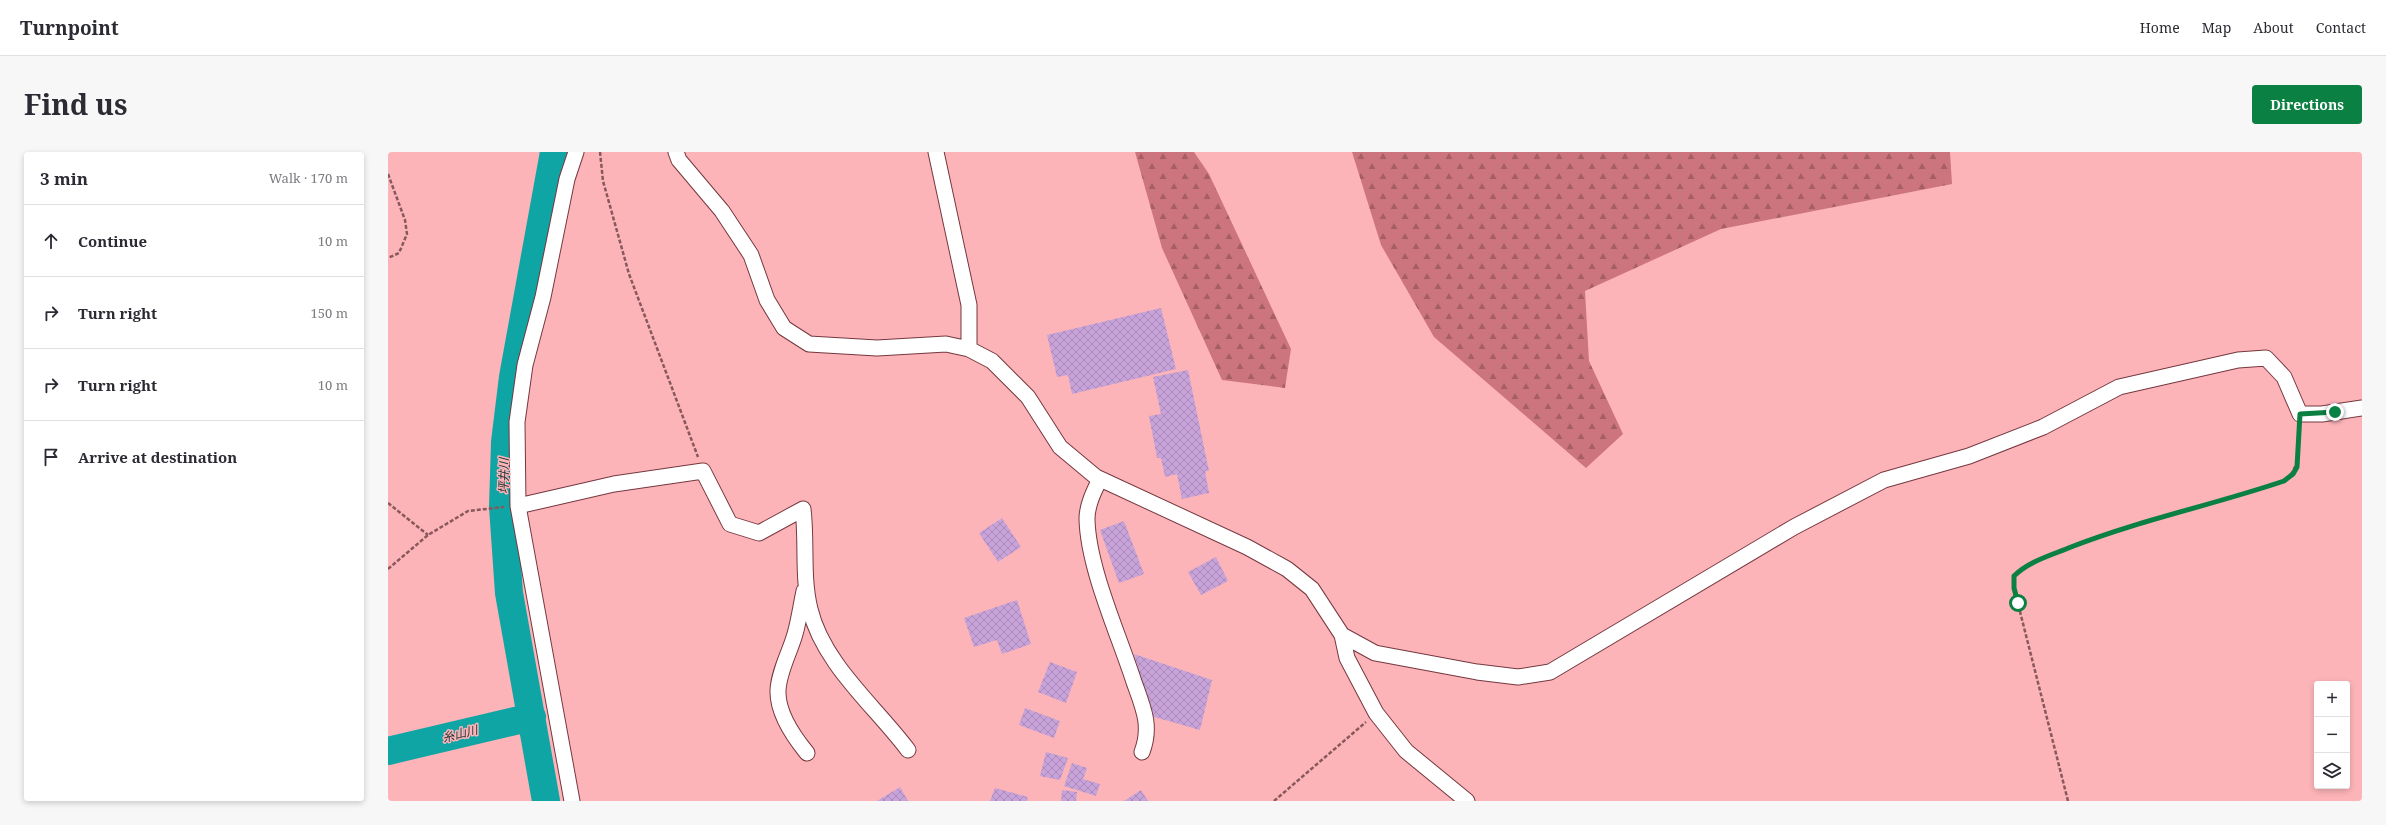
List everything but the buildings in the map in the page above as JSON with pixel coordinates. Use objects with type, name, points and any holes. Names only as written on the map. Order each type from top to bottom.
[{"type":"street","points":[[572,801],[518,506],[517,422],[525,364],[543,297],[567,179],[576,152]]},
{"type":"street","points":[[676,152],[679,160],[722,211],[751,256],[766,300],[784,328],[809,344],[877,348],[946,344],[969,349],[992,361],[1028,397],[1060,447],[1100,479],[1247,547],[1287,569],[1312,589],[1342,635],[1347,658],[1376,713],[1406,751],[1467,801]]},
{"type":"street","points":[[936,152],[969,305],[969,349]]},
{"type":"street","points":[[1342,635],[1375,653],[1477,672],[1518,677],[1550,672],[1794,527],[1884,480],[1969,456],[2043,427],[2118,387],[2238,360],[2266,358],[2284,377],[2300,414],[2362,408]]},
{"type":"street","points":[[518,506],[614,484],[704,472],[730,524],[759,533],[803,509],[806,582],[810,610],[820,637],[828,651],[908,750]]},
{"type":"street","points":[[1100,479],[1088,510],[1090,544],[1107,604],[1148,720],[1146,741],[1142,752]]},
{"type":"street","points":[[806,582],[796,632],[783,669],[778,690],[786,722],[793,735],[807,753]]},
{"type":"path","points":[[600,152],[603,181],[629,274],[704,472]]},
{"type":"path","points":[[388,174],[405,220],[407,234],[399,253],[388,258]]},
{"type":"path","points":[[2068,801],[2014,588],[2014,576],[2021,569],[2046,557],[2103,535],[2284,481],[2293,474],[2297,467],[2300,414]]},
{"type":"path","points":[[388,503],[428,535]]},
{"type":"path","points":[[388,569],[428,535],[468,511],[518,506]]},
{"type":"path","points":[[1274,801],[1376,713]]},
{"type":"green space","points":[[1135,152],[1194,152],[1209,174],[1291,349],[1285,388],[1222,380],[1162,248]]},
{"type":"green space","points":[[1352,152],[1950,152],[1952,184],[1721,229],[1585,291],[1589,361],[1623,434],[1586,468],[1434,337],[1381,245]]},
{"type":"waterway","name":"坪井川","points":[[546,801],[509,593],[503,507],[505,442],[513,377],[554,152]]},
{"type":"waterway","name":"糸山川","points":[[388,751],[532,717]]},
{"type":"route","points":[[2018,603],[2014,588],[2014,576],[2021,569],[2046,557],[2103,535],[2163,516],[2252,492],[2284,481],[2293,474],[2297,467],[2300,414],[2322,414],[2335,412]]}]
